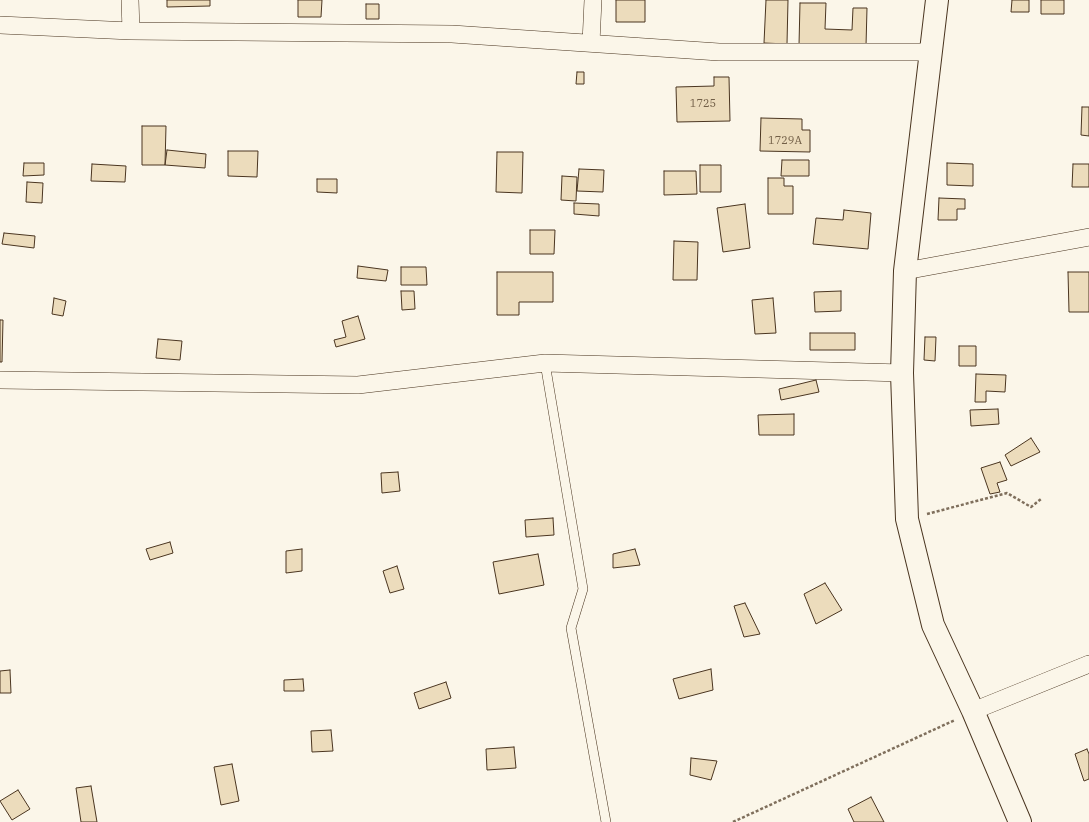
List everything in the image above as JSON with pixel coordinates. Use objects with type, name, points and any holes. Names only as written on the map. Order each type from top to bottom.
[{"type":"street","points":[[130,0],[131,31]]},
{"type":"street","points":[[591,43],[593,0]]},
{"type":"street","points":[[937,0],[905,271],[902,373],[907,519],[933,625],[973,711],[1020,822]]},
{"type":"street","points":[[0,25],[131,31],[452,34],[719,52],[931,52]]},
{"type":"street","points":[[905,271],[1089,237]]},
{"type":"street","points":[[0,380],[358,385],[545,363],[902,373]]},
{"type":"street","points":[[973,711],[1089,664]]},
{"type":"lane","points":[[545,363],[583,589],[571,628],[606,822]]},
{"type":"path","points":[[907,519],[1007,493],[1031,507],[1041,499]]},
{"type":"path","points":[[733,822],[973,711]]},
{"type":"building","points":[[167,0],[210,0],[210,6],[167,7]]},
{"type":"building","points":[[298,0],[322,0],[321,17],[298,17]]},
{"type":"building","points":[[616,0],[645,0],[645,22],[616,22]]},
{"type":"building","points":[[766,0],[788,0],[787,44],[764,43]]},
{"type":"building","points":[[1012,0],[1029,0],[1029,12],[1011,12]]},
{"type":"building","points":[[1041,0],[1064,0],[1064,14],[1041,14]]},
{"type":"building","points":[[800,3],[826,3],[825,29],[852,30],[853,8],[867,8],[866,46],[799,45]]},
{"type":"building","points":[[366,4],[379,4],[379,19],[366,19]]},
{"type":"building","points":[[577,72],[584,72],[584,84],[576,84]]},
{"type":"building","points":[[714,77],[729,77],[730,121],[677,122],[676,87],[714,86]]},
{"type":"building","points":[[1082,107],[1089,107],[1089,136],[1081,135]]},
{"type":"building","points":[[761,118],[802,119],[802,130],[810,130],[810,152],[760,151]]},
{"type":"building","points":[[142,126],[166,126],[165,165],[142,165]]},
{"type":"building","points":[[167,150],[206,154],[205,168],[165,165]]},
{"type":"building","points":[[228,151],[258,151],[257,177],[228,176]]},
{"type":"building","points":[[497,152],[523,152],[522,193],[496,192]]},
{"type":"building","points":[[782,160],[809,160],[809,176],[781,176]]},
{"type":"building","points":[[24,163],[44,163],[44,175],[23,176]]},
{"type":"building","points":[[947,163],[973,164],[973,186],[947,185]]},
{"type":"building","points":[[92,164],[126,166],[125,182],[91,181]]},
{"type":"building","points":[[1073,164],[1089,164],[1089,187],[1072,187]]},
{"type":"building","points":[[700,165],[721,165],[721,192],[700,192]]},
{"type":"building","points":[[579,169],[604,170],[603,192],[577,191]]},
{"type":"building","points":[[664,171],[696,171],[697,194],[664,195]]},
{"type":"building","points":[[562,176],[577,177],[576,201],[561,200]]},
{"type":"building","points":[[768,178],[784,178],[784,186],[793,186],[793,214],[768,214]]},
{"type":"building","points":[[317,179],[337,179],[337,193],[317,192]]},
{"type":"building","points":[[27,182],[43,183],[42,203],[26,202]]},
{"type":"building","points":[[939,198],[965,199],[965,209],[957,209],[957,220],[938,220]]},
{"type":"building","points":[[574,203],[599,204],[599,216],[574,214]]},
{"type":"building","points":[[745,204],[750,248],[723,252],[717,208]]},
{"type":"building","points":[[844,210],[871,213],[868,249],[813,244],[816,218],[843,220]]},
{"type":"building","points":[[530,230],[555,230],[554,254],[530,254]]},
{"type":"building","points":[[4,233],[35,236],[34,248],[2,244]]},
{"type":"building","points":[[674,241],[698,242],[697,280],[673,280]]},
{"type":"building","points":[[358,266],[388,270],[386,281],[357,278]]},
{"type":"building","points":[[401,267],[426,267],[427,285],[401,285]]},
{"type":"building","points":[[497,272],[553,272],[553,302],[519,302],[519,315],[497,315]]},
{"type":"building","points":[[1068,272],[1089,272],[1089,312],[1069,312]]},
{"type":"building","points":[[401,291],[414,291],[415,309],[402,310]]},
{"type":"building","points":[[841,291],[841,311],[815,312],[814,292]]},
{"type":"building","points":[[54,298],[66,301],[63,316],[52,314]]},
{"type":"building","points":[[773,298],[776,333],[755,334],[752,300]]},
{"type":"building","points":[[358,316],[365,339],[336,347],[334,340],[346,337],[342,321]]},
{"type":"building","points":[[0,320],[3,320],[2,362],[0,362]]},
{"type":"building","points":[[810,333],[855,333],[855,350],[810,350]]},
{"type":"building","points":[[925,337],[936,337],[935,361],[924,360]]},
{"type":"building","points":[[158,339],[182,341],[180,360],[156,358]]},
{"type":"building","points":[[959,346],[976,346],[976,366],[959,366]]},
{"type":"building","points":[[976,374],[1006,375],[1005,392],[986,391],[986,402],[975,402]]},
{"type":"building","points":[[816,380],[819,392],[781,400],[779,389]]},
{"type":"building","points":[[998,409],[999,424],[971,426],[970,410]]},
{"type":"building","points":[[794,414],[794,435],[759,435],[758,415]]},
{"type":"building","points":[[1031,438],[1040,452],[1011,466],[1005,455]]},
{"type":"building","points":[[1000,462],[1007,480],[997,483],[1000,492],[990,494],[981,468]]},
{"type":"building","points":[[398,472],[400,491],[382,493],[381,473]]},
{"type":"building","points":[[553,518],[554,535],[526,537],[525,520]]},
{"type":"building","points":[[170,542],[173,553],[150,560],[146,549]]},
{"type":"building","points":[[302,549],[302,571],[286,573],[286,551]]},
{"type":"building","points":[[635,549],[640,565],[613,568],[613,554]]},
{"type":"building","points":[[538,554],[544,585],[499,594],[493,562]]},
{"type":"building","points":[[397,566],[404,589],[390,593],[383,571]]},
{"type":"building","points":[[825,583],[842,610],[816,624],[804,594]]},
{"type":"building","points":[[745,603],[760,634],[744,637],[734,606]]},
{"type":"building","points":[[711,669],[713,690],[679,699],[673,679]]},
{"type":"building","points":[[10,670],[11,693],[0,693],[0,671]]},
{"type":"building","points":[[303,679],[304,691],[284,691],[284,680]]},
{"type":"building","points":[[446,682],[451,698],[419,709],[414,693]]},
{"type":"building","points":[[331,730],[333,751],[312,752],[311,731]]},
{"type":"building","points":[[514,747],[516,768],[487,770],[486,749]]},
{"type":"building","points":[[1087,749],[1089,754],[1089,779],[1084,781],[1075,754]]},
{"type":"building","points":[[691,758],[717,761],[711,780],[690,775]]},
{"type":"building","points":[[232,764],[239,801],[221,805],[214,767]]},
{"type":"building","points":[[91,786],[97,822],[81,822],[76,788]]},
{"type":"building","points":[[18,790],[30,809],[12,820],[0,801]]},
{"type":"building","points":[[871,797],[884,822],[854,822],[848,809]]}]
